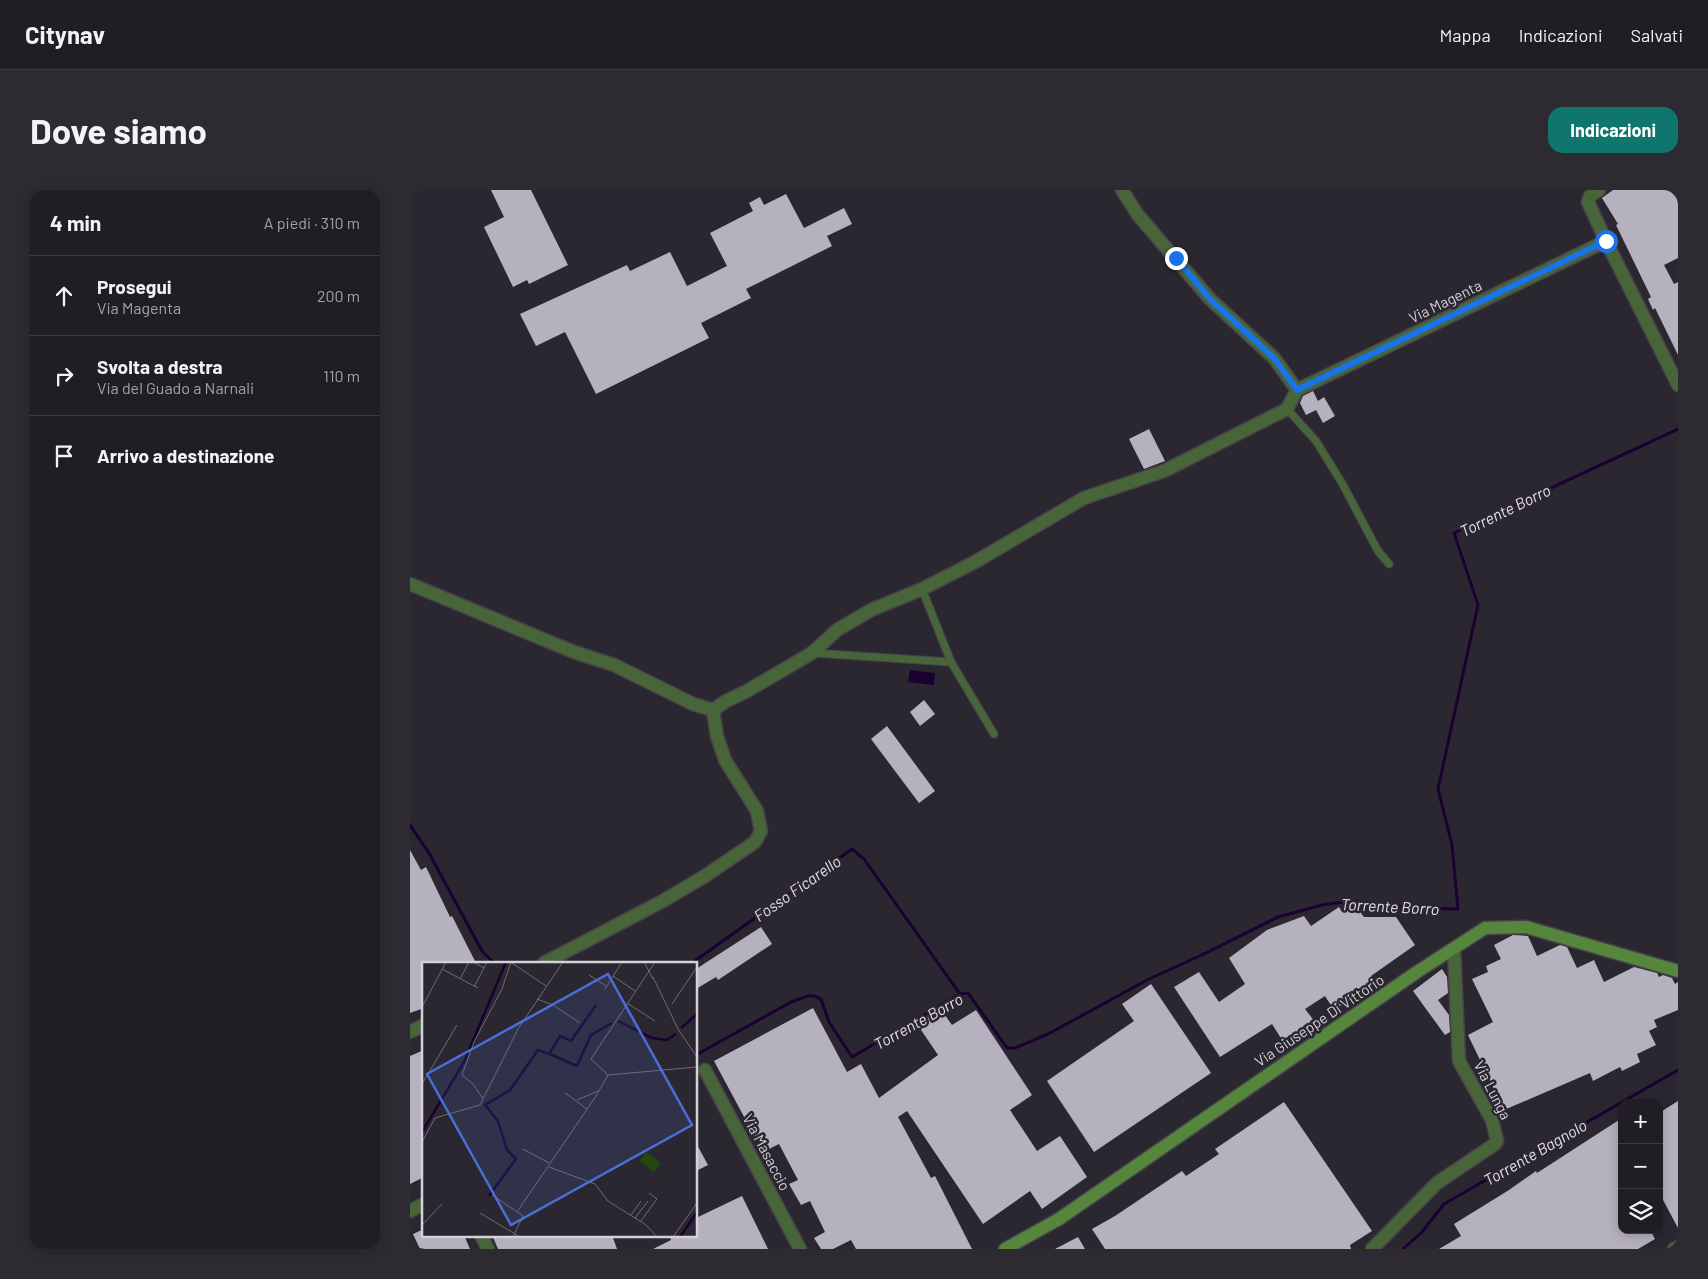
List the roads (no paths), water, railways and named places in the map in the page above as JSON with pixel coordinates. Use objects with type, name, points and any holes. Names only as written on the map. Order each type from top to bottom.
[{"type":"street","points":[[713,710],[812,653],[837,630],[862,615],[976,562],[1084,498],[1164,471],[1287,409],[1297,390],[1274,358],[1210,299],[1138,215],[1122,190]]},
{"type":"street","points":[[1599,190],[1590,196],[1588,202],[1678,385]]},
{"type":"street","name":"Via Magenta","points":[[1297,390],[1606,241]]},
{"type":"street","points":[[410,584],[574,652],[614,665],[693,704],[713,710]]},
{"type":"street","points":[[546,962],[661,902],[705,876],[755,842],[761,831],[757,811],[725,760],[717,736],[713,710]]},
{"type":"street","name":"Via Giuseppe Di Vittorio","points":[[1006,1249],[1059,1219],[1417,972],[1486,928],[1526,927],[1678,971]]},
{"type":"street","name":"Via Lunga","points":[[1372,1249],[1437,1183],[1497,1141],[1492,1120],[1460,1061],[1454,948]]},
{"type":"street","points":[[410,1032],[422,1026]]},
{"type":"street","name":"Via Masaccio","points":[[705,1070],[800,1249]]},
{"type":"street","points":[[410,1211],[422,1205]]},
{"type":"street","points":[[482,1236],[488,1249]]},
{"type":"street","points":[[1674,1249],[1678,1247]]},
{"type":"lane","points":[[1287,409],[1316,441],[1378,550],[1389,564]]},
{"type":"lane","points":[[922,588],[951,662],[994,734]]},
{"type":"lane","points":[[812,653],[951,662]]},
{"type":"waterway","name":"Torrente Borro","points":[[698,1054],[791,1002],[808,996],[814,996],[821,999],[829,1022],[852,1057],[960,994],[968,993],[1007,1048],[1015,1048],[1050,1033],[1147,980],[1278,917],[1322,905],[1351,901],[1416,908],[1458,909],[1452,845],[1438,789],[1478,605],[1454,533],[1678,429]]},
{"type":"waterway","name":"Fosso Ficarello","points":[[410,825],[429,853],[482,951],[493,962]]},
{"type":"waterway","name":"Fosso Ficarello","points":[[693,962],[852,849],[864,859],[960,994]]},
{"type":"waterway","name":"Torrente Bagnolo","points":[[1403,1249],[1422,1232],[1444,1204],[1678,1070]]}]
